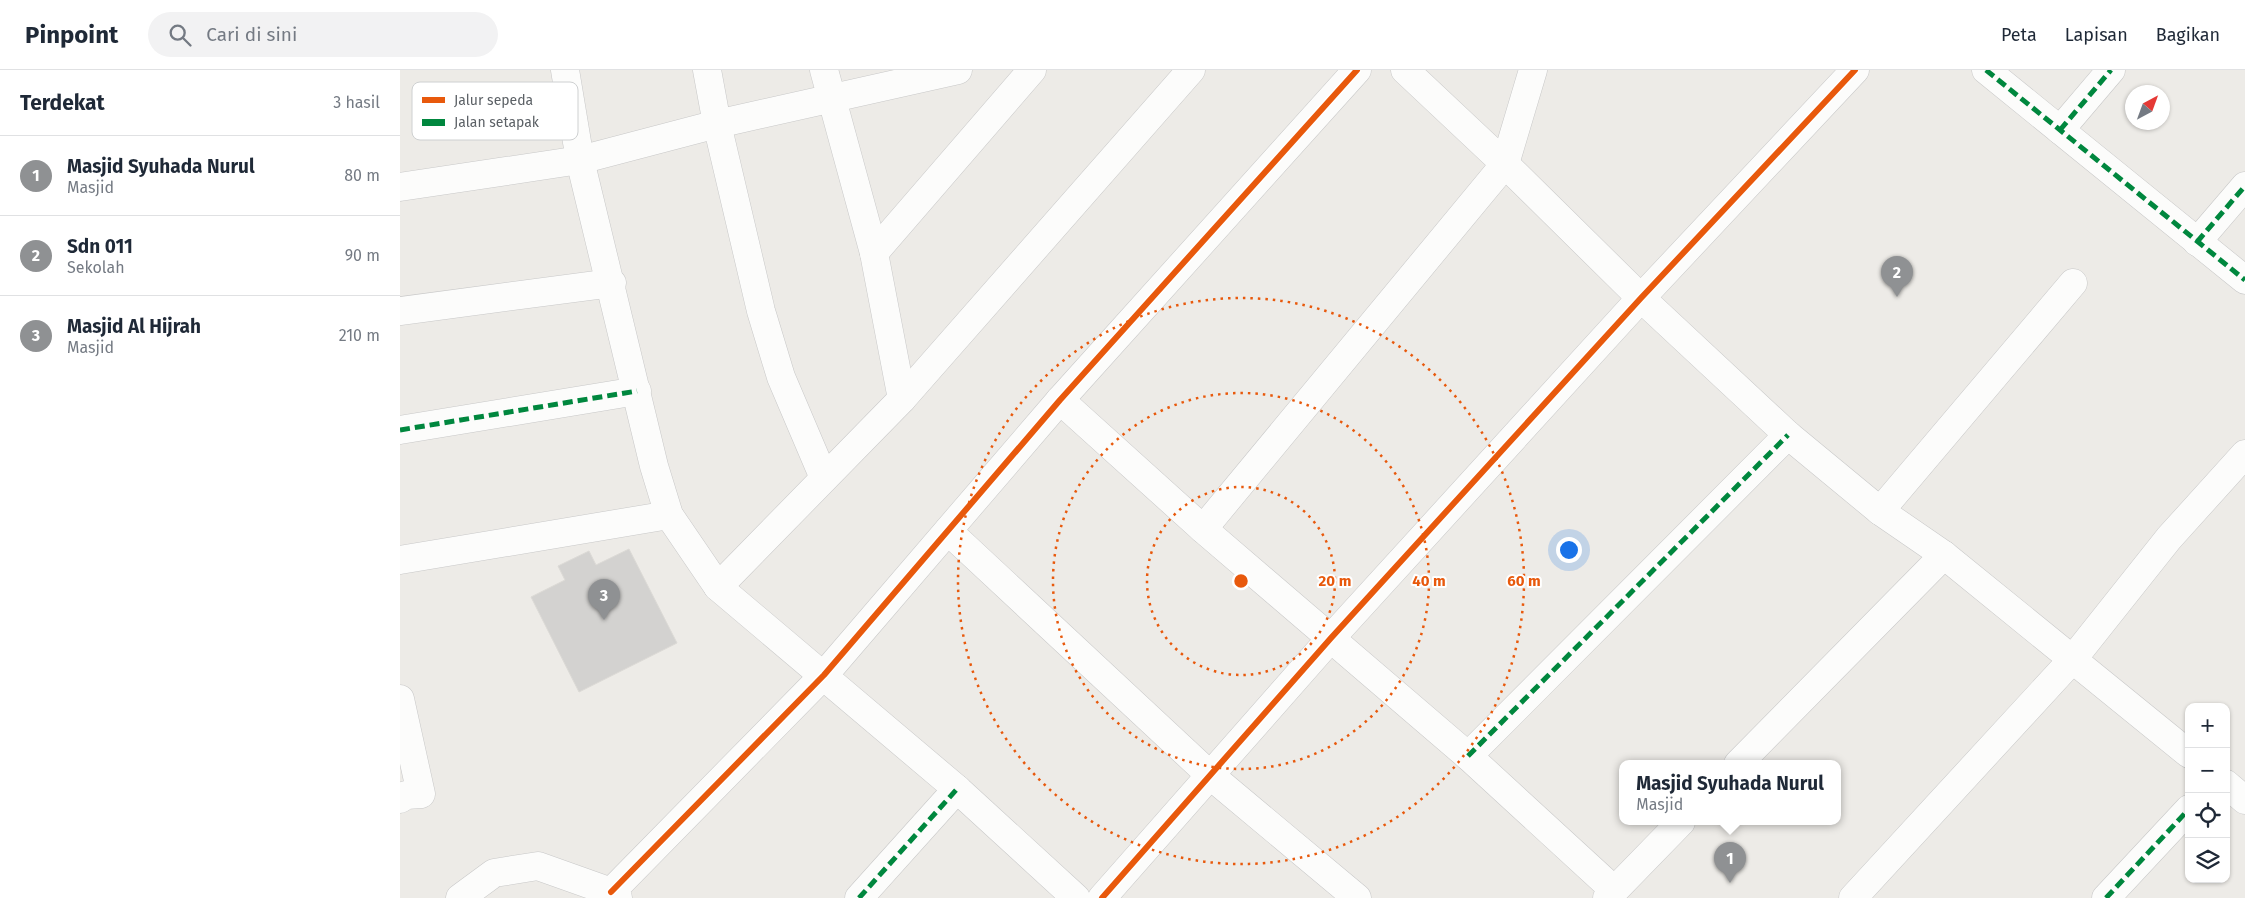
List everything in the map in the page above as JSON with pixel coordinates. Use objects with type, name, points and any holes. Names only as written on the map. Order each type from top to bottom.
[{"type":"street","points":[[707,70],[717,124],[761,311],[781,377],[824,478]]},
{"type":"street","points":[[824,70],[874,253],[902,399]]},
{"type":"street","points":[[400,187],[580,160],[717,124],[831,100],[958,70]]},
{"type":"street","points":[[874,253],[1032,70]]},
{"type":"street","points":[[718,587],[902,399],[1191,70]]},
{"type":"street","points":[[460,898],[494,873],[538,866],[615,895],[824,675],[1060,400],[1357,70]]},
{"type":"street","points":[[1405,70],[1505,164],[1641,298],[1788,435],[1880,511],[1944,555],[2185,751]]},
{"type":"street","points":[[1203,529],[1505,164],[1533,70]]},
{"type":"street","points":[[1102,898],[1331,638],[1641,298],[1855,70]]},
{"type":"street","points":[[1986,70],[2245,280]]},
{"type":"street","points":[[2060,130],[2111,70]]},
{"type":"street","points":[[577,140],[654,466],[669,515],[718,587],[957,789],[1076,898]]},
{"type":"street","points":[[2197,242],[2245,186]]},
{"type":"street","points":[[400,311],[612,283]]},
{"type":"street","points":[[1880,511],[2073,283]]},
{"type":"street","points":[[400,430],[637,391]]},
{"type":"street","points":[[1060,400],[1203,529],[1468,756],[1611,894],[1678,825]]},
{"type":"street","points":[[1468,756],[1788,435]]},
{"type":"street","points":[[1853,898],[2072,660],[2169,538],[2245,454]]},
{"type":"street","points":[[400,560],[669,515]]},
{"type":"street","points":[[948,531],[1210,776],[1357,898]]},
{"type":"street","points":[[1742,760],[1944,555]]},
{"type":"street","points":[[400,699],[421,794],[406,795],[400,799]]},
{"type":"street","points":[[2230,787],[2245,800]]},
{"type":"street","points":[[859,898],[957,789]]},
{"type":"street","points":[[2106,898],[2185,813]]},
{"type":"building","points":[[629,549],[677,643],[579,692],[531,597],[565,580],[558,566],[589,551],[596,565]]},
{"type":"marked path","points":[[1986,70],[2245,280]]},
{"type":"marked path","points":[[2060,130],[2111,70]]},
{"type":"marked path","points":[[2197,242],[2245,186]]},
{"type":"marked path","points":[[400,430],[637,391]]},
{"type":"marked path","points":[[1468,756],[1788,435]]},
{"type":"marked path","points":[[859,898],[957,789]]},
{"type":"marked path","points":[[2106,898],[2185,813]]},
{"type":"cycle path","points":[[611,892],[824,675],[1060,400],[1357,70]]},
{"type":"cycle path","points":[[1102,898],[1331,638],[1641,298],[1855,70]]},
{"type":"place","name":"Sdn 011","points":[[1897,297]]},
{"type":"place","name":"Masjid Al Hijrah","points":[[604,620]]},
{"type":"place","name":"Masjid Syuhada Nurul","points":[[1730,883]]}]
